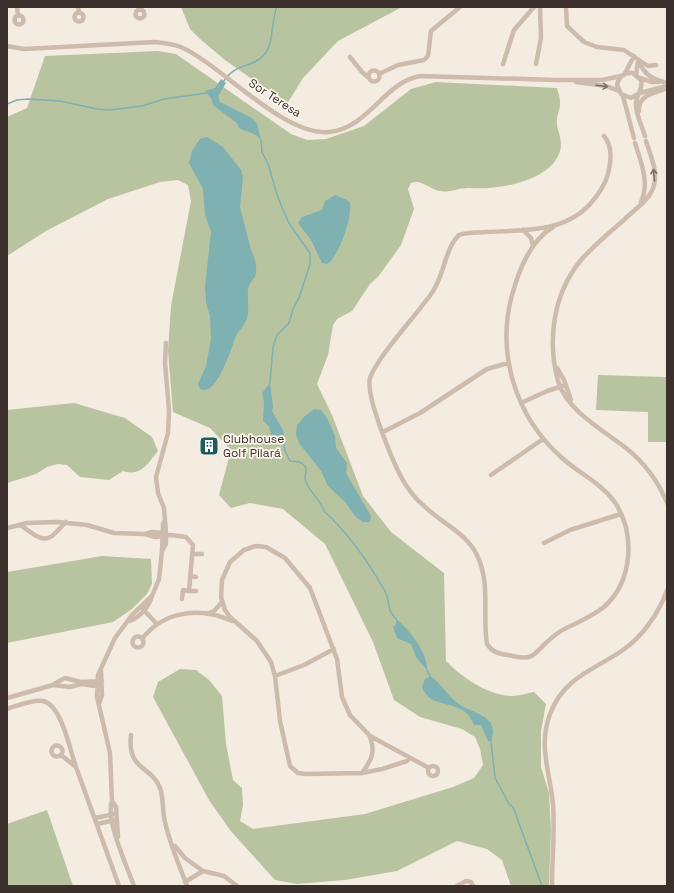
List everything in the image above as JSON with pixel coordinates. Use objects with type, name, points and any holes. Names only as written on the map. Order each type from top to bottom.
[{"type":"street","points":[[17,7],[18,15]]},
{"type":"street","points":[[78,7],[79,13]]},
{"type":"street","points":[[379,74],[405,64],[424,60],[429,52],[431,31],[460,7]]},
{"type":"street","points":[[503,64],[514,30],[534,7]]},
{"type":"street","points":[[536,64],[541,38],[540,7]]},
{"type":"street","points":[[566,7],[567,26],[584,42],[598,47],[617,48],[634,56],[648,66],[656,65]]},
{"type":"street","name":"Sor Teresa","points":[[7,50],[162,42],[182,48],[293,123],[309,130],[323,132],[336,131],[353,125],[366,116],[398,86],[416,77],[602,80],[630,73],[652,82],[666,85]]},
{"type":"street","name":"Sor Teresa","points":[[7,46],[24,48]]},
{"type":"street","points":[[634,56],[617,85],[623,96],[642,165],[646,189],[639,206]]},
{"type":"street","points":[[350,57],[362,72],[372,81],[376,81],[379,78],[379,74]]},
{"type":"street","points":[[639,60],[638,76],[642,87],[636,106],[652,162],[655,183],[648,197],[580,261],[569,278],[558,302],[553,331],[556,367],[562,384],[571,401],[592,424],[637,457],[658,484],[667,503]]},
{"type":"street","points":[[639,60],[642,69],[650,77],[666,85]]},
{"type":"street","points":[[369,78],[369,74],[372,71],[376,71],[379,74]]},
{"type":"street","name":"Sor Teresa","points":[[556,80],[606,86],[619,91]]},
{"type":"street","points":[[623,96],[631,98],[666,85]]},
{"type":"street","points":[[640,119],[639,108],[641,99],[666,85]]},
{"type":"street","points":[[553,227],[547,231],[533,246],[518,274],[510,301],[506,328],[508,362],[521,403],[528,418],[543,439],[561,458],[608,494],[621,514],[628,536],[627,562],[621,582],[605,606],[588,617],[557,633],[529,657],[496,653],[487,644],[484,575],[476,553],[460,534],[436,517],[408,489],[393,460],[369,389],[373,372],[430,296],[439,280],[456,238],[463,233],[553,227],[563,224],[580,214],[602,188],[607,178],[610,156],[608,142],[604,136]]},
{"type":"street","points":[[642,165],[652,162]]},
{"type":"street","points":[[523,230],[531,238],[533,246]]},
{"type":"street","points":[[134,886],[118,838],[112,801],[110,753],[100,704],[100,684],[98,674],[113,642],[130,620],[135,619],[142,609],[149,604],[159,579],[162,551],[166,544],[165,519],[156,477],[168,433],[169,410],[165,364],[166,343]]},
{"type":"street","points":[[383,432],[420,413],[487,369],[508,362]]},
{"type":"street","points":[[521,403],[562,384]]},
{"type":"street","points":[[491,475],[543,439]]},
{"type":"street","points":[[544,543],[570,530],[621,514]]},
{"type":"street","points":[[7,528],[40,522],[66,522],[87,525],[114,533],[145,534],[152,532],[186,537],[193,545],[190,548],[192,554],[189,563],[190,576],[187,582],[189,591]]},
{"type":"street","points":[[20,525],[39,538],[46,538],[53,535],[66,522]]},
{"type":"street","points":[[236,623],[225,610],[220,588],[230,562],[235,556],[250,547],[266,547],[285,558],[310,588],[334,649],[345,706],[350,715],[370,736],[429,768]]},
{"type":"street","points":[[192,554],[202,554]]},
{"type":"street","points":[[190,576],[196,577]]},
{"type":"street","points":[[182,599],[182,590],[196,591]]},
{"type":"street","points":[[552,886],[553,804],[545,758],[544,742],[550,714],[566,688],[578,676],[624,649],[640,634],[657,612],[667,590]]},
{"type":"street","points":[[142,639],[156,623],[181,615],[209,613],[214,611],[222,602]]},
{"type":"street","points":[[142,609],[156,623]]},
{"type":"street","points":[[209,613],[236,623],[249,632],[257,641],[270,662],[275,676],[280,721],[290,766],[294,771],[306,774],[362,773],[382,769],[407,761],[410,758]]},
{"type":"street","points":[[275,676],[304,665],[334,649]]},
{"type":"street","points":[[7,698],[53,685],[66,678],[81,682],[100,684]]},
{"type":"street","points":[[53,685],[70,688],[81,684],[100,684]]},
{"type":"street","points":[[7,709],[42,701],[53,706],[60,719],[119,886]]},
{"type":"street","points":[[131,735],[130,746],[135,761],[153,778],[161,789],[164,818],[186,884],[203,871]]},
{"type":"street","points":[[362,773],[372,759],[373,754],[370,736]]},
{"type":"street","points":[[61,755],[76,767]]},
{"type":"street","points":[[94,818],[114,814]]},
{"type":"street","points":[[97,824],[115,820]]},
{"type":"street","points":[[170,839],[178,852],[203,871],[224,876],[237,886]]},
{"type":"street","points":[[457,886],[466,881],[471,882],[473,886]]},
{"type":"green space","points":[[181,7],[402,7],[338,41],[303,78],[287,104],[225,60],[200,39],[190,29]]},
{"type":"green space","points":[[158,51],[176,54],[291,134],[307,140],[326,139],[364,126],[411,89],[436,82],[557,88],[560,99],[560,108],[557,121],[561,147],[555,162],[546,170],[535,177],[522,182],[494,187],[439,191],[419,182],[411,183],[408,189],[414,209],[401,245],[378,277],[370,284],[352,311],[337,319],[333,325],[328,355],[317,384],[332,415],[363,496],[391,532],[444,573],[446,661],[460,674],[485,689],[503,695],[512,696],[534,692],[546,704],[541,731],[541,767],[549,793],[551,829],[549,886],[511,886],[502,860],[487,849],[457,841],[397,871],[345,880],[297,884],[275,880],[230,830],[209,800],[153,697],[158,682],[180,669],[196,670],[209,680],[222,696],[226,744],[233,780],[242,788],[243,805],[240,821],[253,829],[365,814],[453,787],[474,778],[483,765],[480,749],[475,737],[462,729],[420,717],[394,700],[373,642],[325,544],[283,509],[250,503],[231,508],[219,495],[231,450],[210,428],[173,412],[168,351],[171,306],[191,201],[188,185],[178,180],[160,182],[108,199],[46,231],[7,256],[7,117],[27,108],[45,56]]},
{"type":"green space","points":[[598,375],[667,377],[667,442],[648,442],[648,412],[596,410]]},
{"type":"green space","points":[[74,403],[125,418],[152,437],[158,451],[144,468],[135,472],[123,471],[109,480],[80,477],[67,465],[58,464],[47,467],[36,474],[7,483],[7,410]]},
{"type":"green space","points":[[102,556],[151,559],[152,584],[147,594],[132,609],[113,622],[7,643],[7,572]]},
{"type":"green space","points":[[47,810],[73,886],[7,886],[7,824]]},
{"type":"water","points":[[221,79],[226,83],[218,96],[220,102],[252,118],[257,124],[261,140],[256,135],[238,127],[238,124],[213,105],[211,98],[205,91],[215,88]]},
{"type":"water","points":[[207,137],[223,147],[241,170],[243,178],[240,207],[255,260],[256,270],[255,277],[248,288],[248,315],[246,321],[236,336],[227,360],[217,379],[212,386],[206,390],[200,389],[198,384],[206,366],[211,339],[210,316],[206,303],[205,287],[211,232],[205,215],[203,189],[189,163],[192,151],[200,139]]},
{"type":"water","points":[[335,195],[349,201],[350,214],[340,245],[336,253],[327,264],[322,263],[311,240],[298,223],[302,217],[322,210],[325,201]]},
{"type":"water","points":[[270,383],[273,406],[272,411],[283,430],[284,444],[280,437],[271,435],[269,426],[263,421],[264,402],[262,393]]},
{"type":"water","points":[[314,409],[321,410],[327,418],[335,436],[336,448],[347,463],[346,473],[371,516],[370,522],[363,522],[356,517],[345,502],[328,486],[321,471],[299,443],[296,434],[297,425]]},
{"type":"water","points":[[396,619],[417,642],[424,656],[427,670],[416,657],[411,644],[397,638],[393,627],[396,624]]},
{"type":"water","points":[[430,676],[456,702],[488,720],[492,725],[493,732],[491,741],[488,741],[481,725],[474,725],[469,716],[462,710],[432,700],[426,695],[422,687],[425,679]]},
{"type":"waterway","points":[[223,82],[233,71],[254,63],[264,55],[271,39],[277,7]]},
{"type":"waterway","points":[[7,104],[17,100],[28,99],[60,101],[109,110],[142,106],[164,99],[207,93]]},
{"type":"waterway","points":[[261,140],[262,152],[269,166],[276,192],[283,210],[290,225],[310,253],[310,264],[299,298],[293,309],[289,323],[277,335],[273,347],[270,383]]},
{"type":"waterway","points":[[284,444],[285,451],[290,461],[300,463],[305,466],[306,482],[323,507],[324,511],[350,539],[372,570],[387,595],[390,612],[396,619]]},
{"type":"waterway","points":[[427,670],[430,676]]},
{"type":"waterway","points":[[491,741],[495,778],[509,804],[513,807],[542,886]]},
{"type":"place","name":"Clubhouse Golf Pilará","points":[[209,446]]}]
